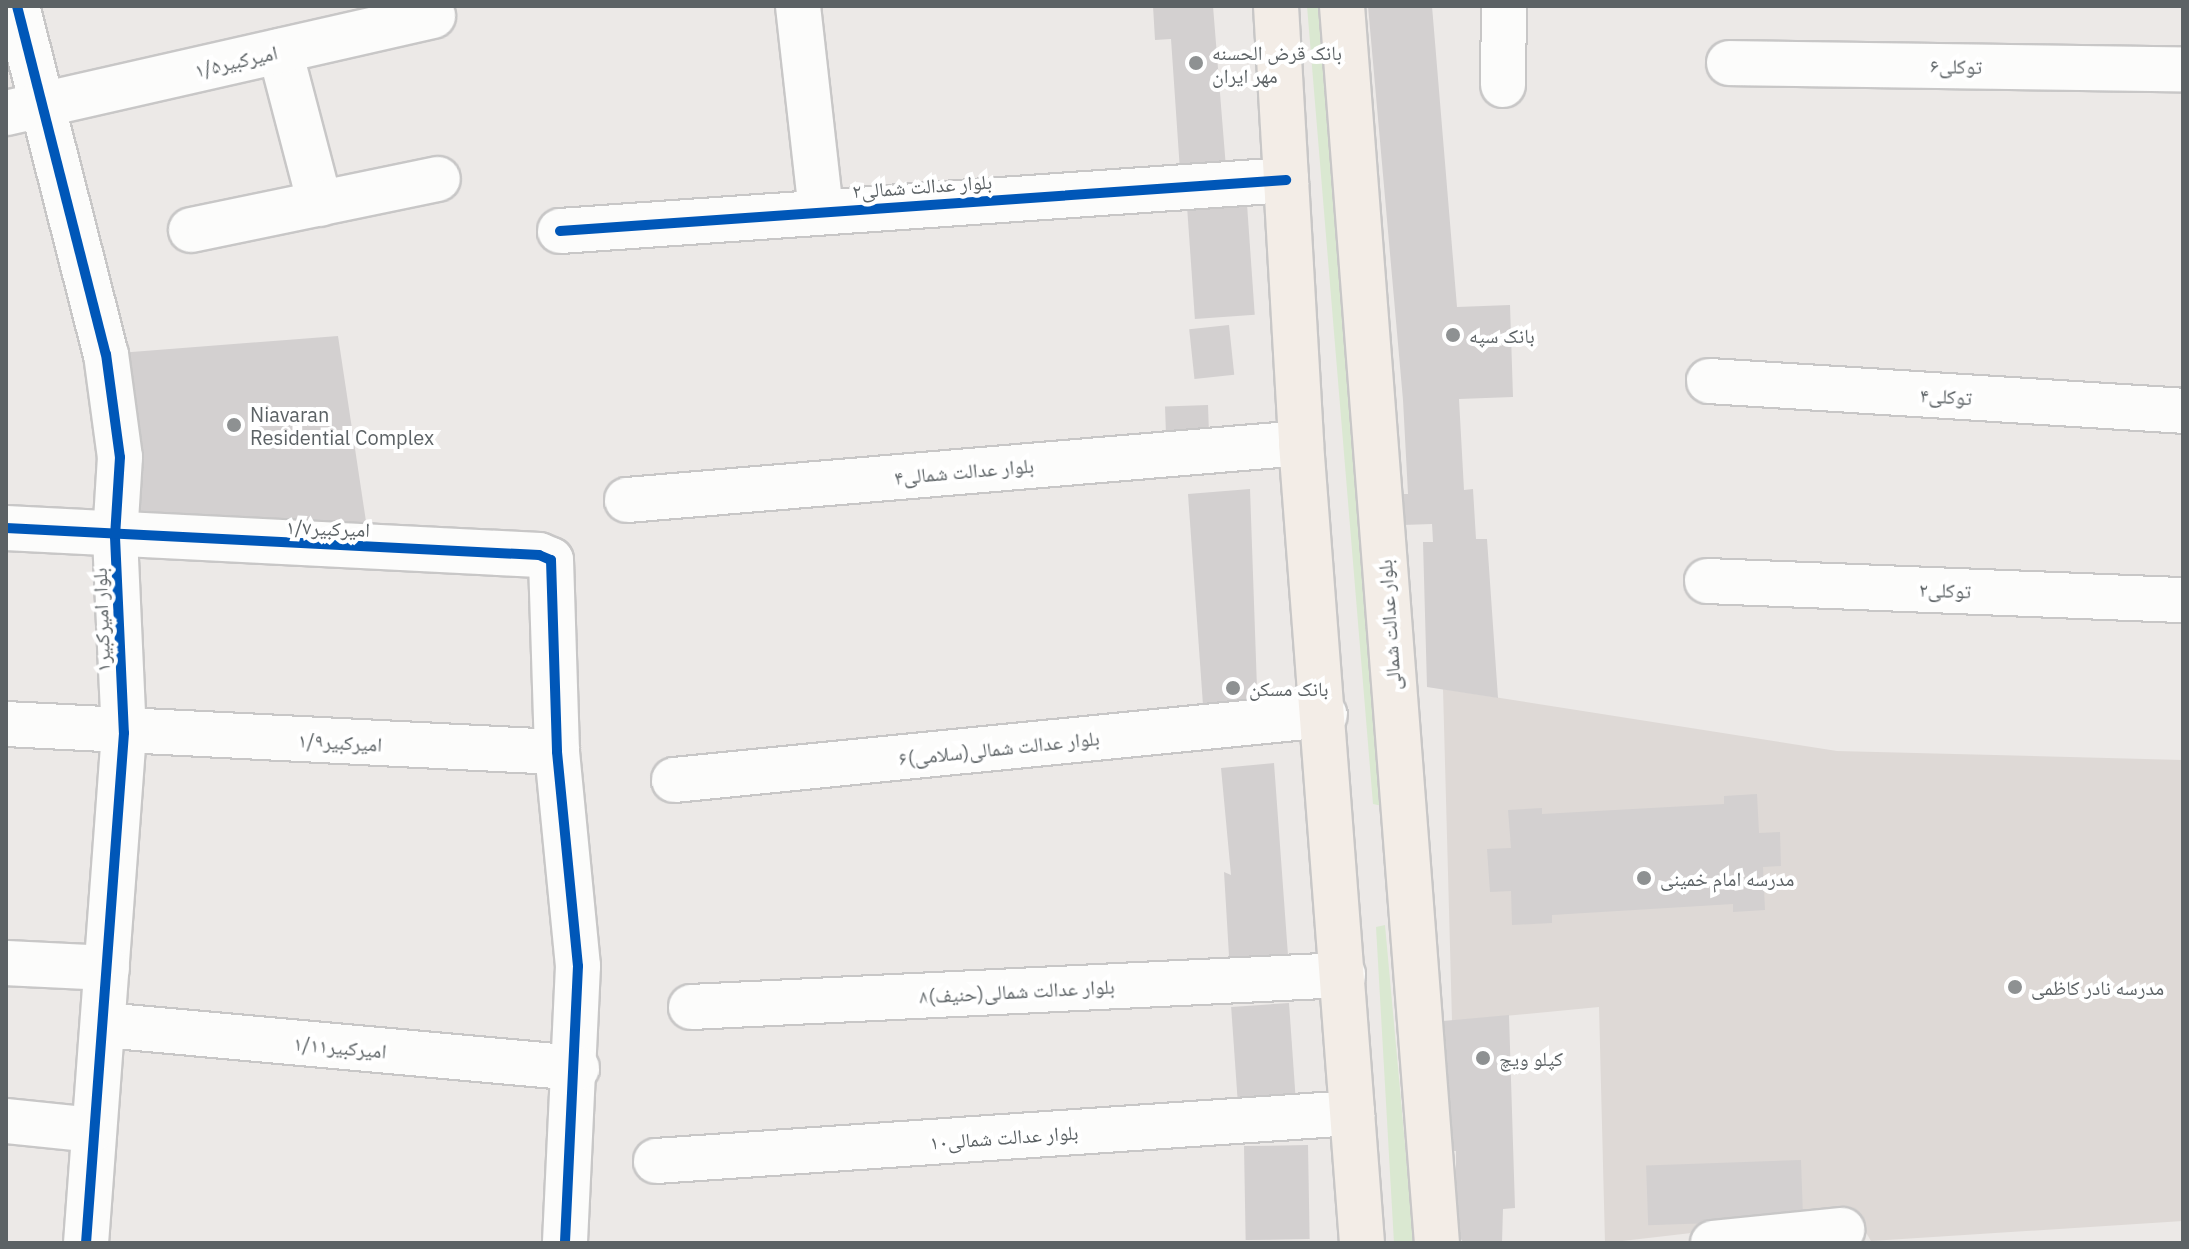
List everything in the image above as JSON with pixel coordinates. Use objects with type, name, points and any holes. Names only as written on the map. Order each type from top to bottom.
[{"type":"main road","points":[[1276,6],[1301,443],[1336,858],[1362,1243]]},
{"type":"main road","name":"بلوار عدالت شمالی","points":[[1342,6],[1437,1243]]},
{"type":"main road","points":[[1336,858],[1405,851]]},
{"type":"street","name":"بلوار امیرکبیر۱","points":[[17,6],[23,109],[106,354],[120,457],[115,537],[124,733],[86,1243]]},
{"type":"street","points":[[798,6],[821,211]]},
{"type":"street","points":[[1503,85],[1504,6]]},
{"type":"street","name":"امیرکبیر۱/۵","points":[[23,109],[433,16]]},
{"type":"street","points":[[280,51],[320,204]]},
{"type":"street","name":"توکلی۶","points":[[1729,63],[2183,69]]},
{"type":"street","points":[[191,230],[438,179]]},
{"type":"street","name":"بلوار عدالت شمالی۲","points":[[560,231],[1286,180]]},
{"type":"street","name":"توکلی۴","points":[[1709,381],[2183,411]]},
{"type":"street","name":"بلوار عدالت شمالی۴","points":[[627,500],[1301,443]]},
{"type":"street","name":"امیرکبیر۱/۷","points":[[6,528],[115,537],[539,555],[551,560],[555,573],[557,752]]},
{"type":"street","name":"توکلی۲","points":[[1707,581],[2183,600]]},
{"type":"street","name":"۶بلوار عدالت شمالی(سلامی)","points":[[674,780],[1325,715]]},
{"type":"street","name":"امیرکبیر۱/۹","points":[[6,724],[124,733],[557,752]]},
{"type":"street","points":[[557,752],[578,966],[577,1068],[565,1243]]},
{"type":"street","points":[[6,963],[107,968]]},
{"type":"street","name":"۸بلوار عدالت شمالی(حنیف)","points":[[691,1007],[1343,975]]},
{"type":"street","name":"امیرکبیر۱/۱۱","points":[[104,1025],[577,1068]]},
{"type":"street","name":"بلوار عدالت شمالی۱۰","points":[[656,1161],[1352,1113]]},
{"type":"street","points":[[6,1121],[93,1130]]},
{"type":"street","points":[[1713,1243],[1842,1230]]},
{"type":"shaded area","points":[[1443,689],[1837,751],[2183,760],[2183,1221],[1871,1241],[1855,1214],[1605,1243],[1599,1007],[1452,1021]]},
{"type":"green space","points":[[1307,6],[1325,6],[1387,807],[1373,804]]},
{"type":"green space","points":[[1385,925],[1414,1243],[1394,1243],[1376,927]]},
{"type":"building","points":[[1153,6],[1213,6],[1226,168],[1180,171],[1171,39],[1155,40]]},
{"type":"building","points":[[1368,6],[1432,6],[1457,307],[1510,305],[1513,397],[1459,399],[1464,490],[1473,489],[1476,539],[1487,539],[1498,698],[1427,687],[1423,542],[1433,542],[1432,524],[1403,525],[1400,494],[1408,494],[1403,400]]},
{"type":"building","points":[[1247,204],[1255,315],[1195,319],[1187,208]]},
{"type":"building","points":[[1229,325],[1234,375],[1194,379],[1189,329]]},
{"type":"building","name":"Niavaran Residential Complex","points":[[338,336],[370,548],[115,537],[106,354]]},
{"type":"building","points":[[1208,405],[1209,435],[1166,436],[1165,407]]},
{"type":"building","points":[[1250,489],[1258,717],[1204,719],[1188,494]]},
{"type":"building","points":[[1274,763],[1289,969],[1230,973],[1224,872],[1231,875],[1221,768]]},
{"type":"building","points":[[1757,794],[1759,833],[1780,832],[1781,866],[1763,867],[1765,910],[1733,912],[1733,904],[1552,915],[1552,923],[1512,925],[1511,891],[1490,892],[1487,849],[1511,848],[1508,810],[1542,808],[1542,814],[1724,804],[1724,796]]},
{"type":"building","points":[[1289,1003],[1296,1106],[1238,1110],[1231,1007]]},
{"type":"building","points":[[1509,1015],[1515,1208],[1503,1209],[1502,1243],[1464,1243],[1456,1233],[1456,1151],[1441,1151],[1439,1088],[1449,1090],[1443,1021]]},
{"type":"building","points":[[1308,1145],[1310,1239],[1246,1240],[1244,1146]]},
{"type":"building","points":[[1801,1160],[1803,1220],[1648,1225],[1646,1165]]},
{"type":"cycle path","points":[[17,6],[106,354],[120,457],[115,537],[124,733],[86,1243]]},
{"type":"cycle path","points":[[560,231],[1286,180]]},
{"type":"cycle path","points":[[6,528],[539,555],[551,560],[557,752],[578,966],[565,1243]]},
{"type":"place","name":"بانک قرض الحسنه مهر ایران","points":[[1196,63]]},
{"type":"place","name":"بانک سپه","points":[[1453,335]]},
{"type":"place","name":"Niavaran Residential Complex","points":[[234,425]]},
{"type":"place","name":"بانک مسکن","points":[[1233,688]]},
{"type":"place","name":"مدرسه امام خمینی","points":[[1644,878]]},
{"type":"place","name":"مدرسه نادر کاظمی","points":[[2015,987]]},
{"type":"place","name":"کپلو ویچ","points":[[1483,1058]]}]
